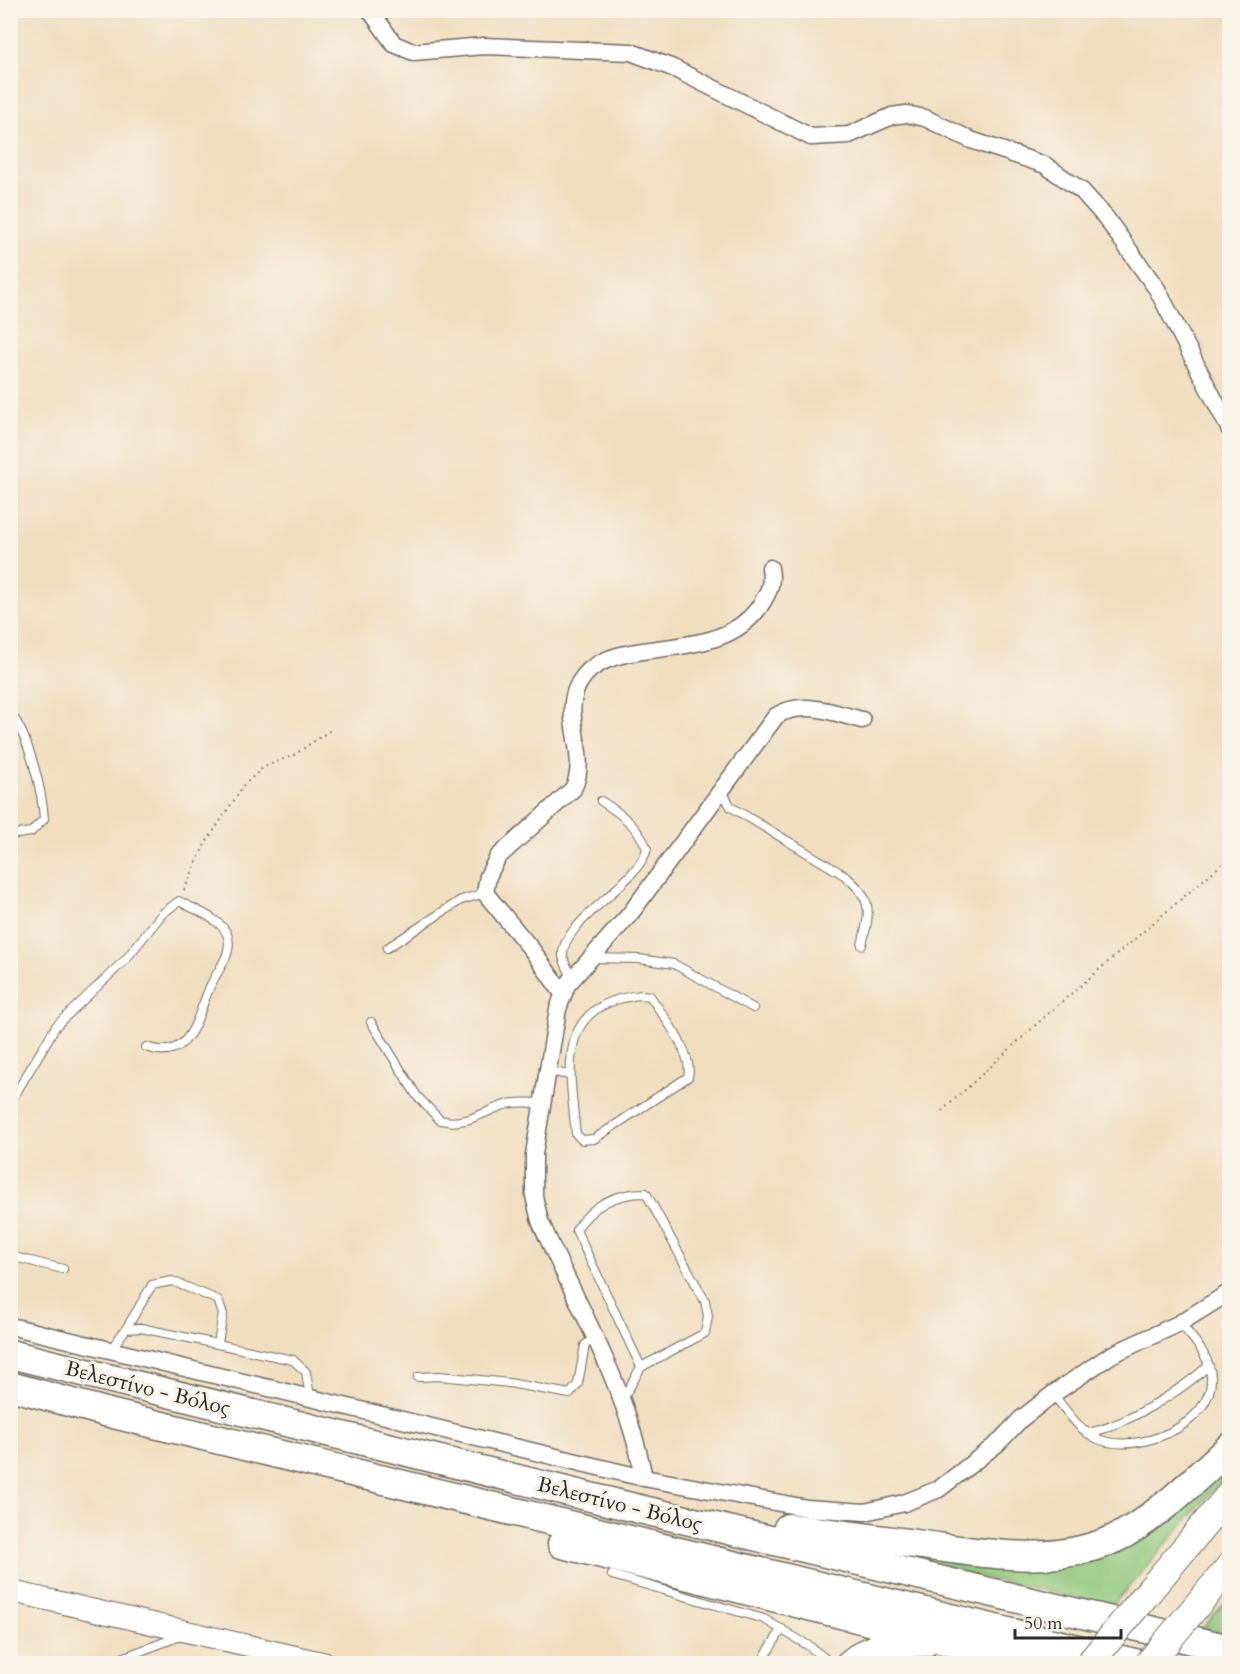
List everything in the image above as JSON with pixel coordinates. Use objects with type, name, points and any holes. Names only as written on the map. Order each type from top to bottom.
[{"type":"highway","name":"Βελεστίνο - Βόλος","points":[[10,1354],[631,1507],[1230,1649]]},
{"type":"highway","name":"Βελεστίνο - Βόλος","points":[[10,1386],[110,1413],[1139,1664]]},
{"type":"highway","points":[[110,1413],[249,1462],[636,1563],[1041,1664]]},
{"type":"highway","points":[[631,1507],[998,1554],[1057,1555],[1086,1550],[1125,1533],[1172,1500],[1230,1448]]},
{"type":"highway","points":[[850,1664],[861,1655],[887,1646],[915,1642],[964,1644]]},
{"type":"main road","points":[[1089,1664],[1230,1494]]},
{"type":"main road","points":[[1148,1664],[1230,1566]]},
{"type":"street","points":[[370,10],[394,44],[413,52],[495,46],[631,52],[673,68],[811,137],[849,135],[863,131],[892,116],[906,114],[925,118],[970,140],[1044,165],[1082,191],[1106,218],[1157,289],[1230,430]]},
{"type":"street","points":[[563,994],[532,950],[485,892],[488,876],[498,857],[573,789],[579,777],[580,765],[571,704],[574,692],[584,675],[598,663],[702,641],[746,624],[771,589],[770,568]]},
{"type":"street","points":[[644,1478],[636,1438],[622,1399],[540,1221],[534,1196],[534,1154],[547,1071],[563,994],[572,978],[630,914],[722,791],[769,723],[782,712],[797,707],[810,707],[862,720]]},
{"type":"street","points":[[10,1326],[644,1478],[844,1513],[885,1509],[923,1497],[956,1478],[997,1444],[1021,1419],[1053,1394],[1111,1355],[1180,1323],[1230,1292]]},
{"type":"street","points":[[10,1591],[328,1664]]},
{"type":"lane","points":[[10,834],[31,832],[44,819],[43,800],[24,732],[12,715]]},
{"type":"lane","points":[[722,791],[731,807],[844,875],[861,889],[869,906],[862,945]]},
{"type":"lane","points":[[572,978],[563,957],[566,943],[578,925],[643,861],[647,849],[639,832],[619,812],[601,801]]},
{"type":"lane","points":[[387,948],[461,900],[485,892]]},
{"type":"lane","points":[[10,1103],[56,1026],[126,959],[162,914],[179,901],[224,928],[229,936],[226,958],[209,987],[195,1031],[173,1050],[159,1052],[146,1047]]},
{"type":"lane","points":[[592,958],[639,959],[674,964],[753,1008]]},
{"type":"lane","points":[[641,994],[650,996],[686,1053],[690,1066],[688,1077],[586,1141],[576,1134],[570,1075],[576,1035],[587,1015],[602,1003],[641,994]]},
{"type":"lane","points":[[371,1022],[417,1096],[440,1120],[464,1120],[493,1112],[507,1104],[542,1103]]},
{"type":"lane","points":[[547,1071],[570,1075]]},
{"type":"lane","points":[[622,1399],[641,1367],[705,1333],[708,1316],[705,1301],[646,1193],[634,1193],[602,1203],[587,1215],[576,1230],[641,1367]]},
{"type":"lane","points":[[10,1256],[63,1269]]},
{"type":"lane","points":[[111,1349],[126,1329],[152,1285],[172,1281],[218,1300],[223,1314],[218,1343]]},
{"type":"lane","points":[[1053,1394],[1087,1433],[1099,1440],[1137,1444],[1181,1426],[1204,1405],[1211,1391],[1211,1375],[1206,1357],[1180,1323]]},
{"type":"lane","points":[[126,1329],[164,1331],[293,1360],[306,1372],[310,1397]]},
{"type":"lane","points":[[418,1377],[440,1376],[509,1383],[570,1394],[578,1384],[585,1345],[595,1337]]},
{"type":"lane","points":[[1087,1433],[1105,1430],[1147,1407],[1189,1383],[1208,1366]]},
{"type":"lane","points":[[612,1575],[744,1612],[782,1629],[832,1664]]},
{"type":"lane","points":[[760,1664],[782,1629]]},
{"type":"lane","points":[[122,1658],[189,1632]]},
{"type":"path","points":[[179,901],[205,844],[244,785],[264,766],[294,755],[332,729]]},
{"type":"path","points":[[942,1111],[1050,1012],[1230,857]]},
{"type":"green space","points":[[1229,1457],[1229,1472],[1113,1605],[848,1549],[1048,1563]]},
{"type":"green space","points":[[1229,1597],[1229,1634],[1203,1628]]},
{"type":"green space","points":[[933,1654],[980,1664],[871,1664],[875,1661]]}]
